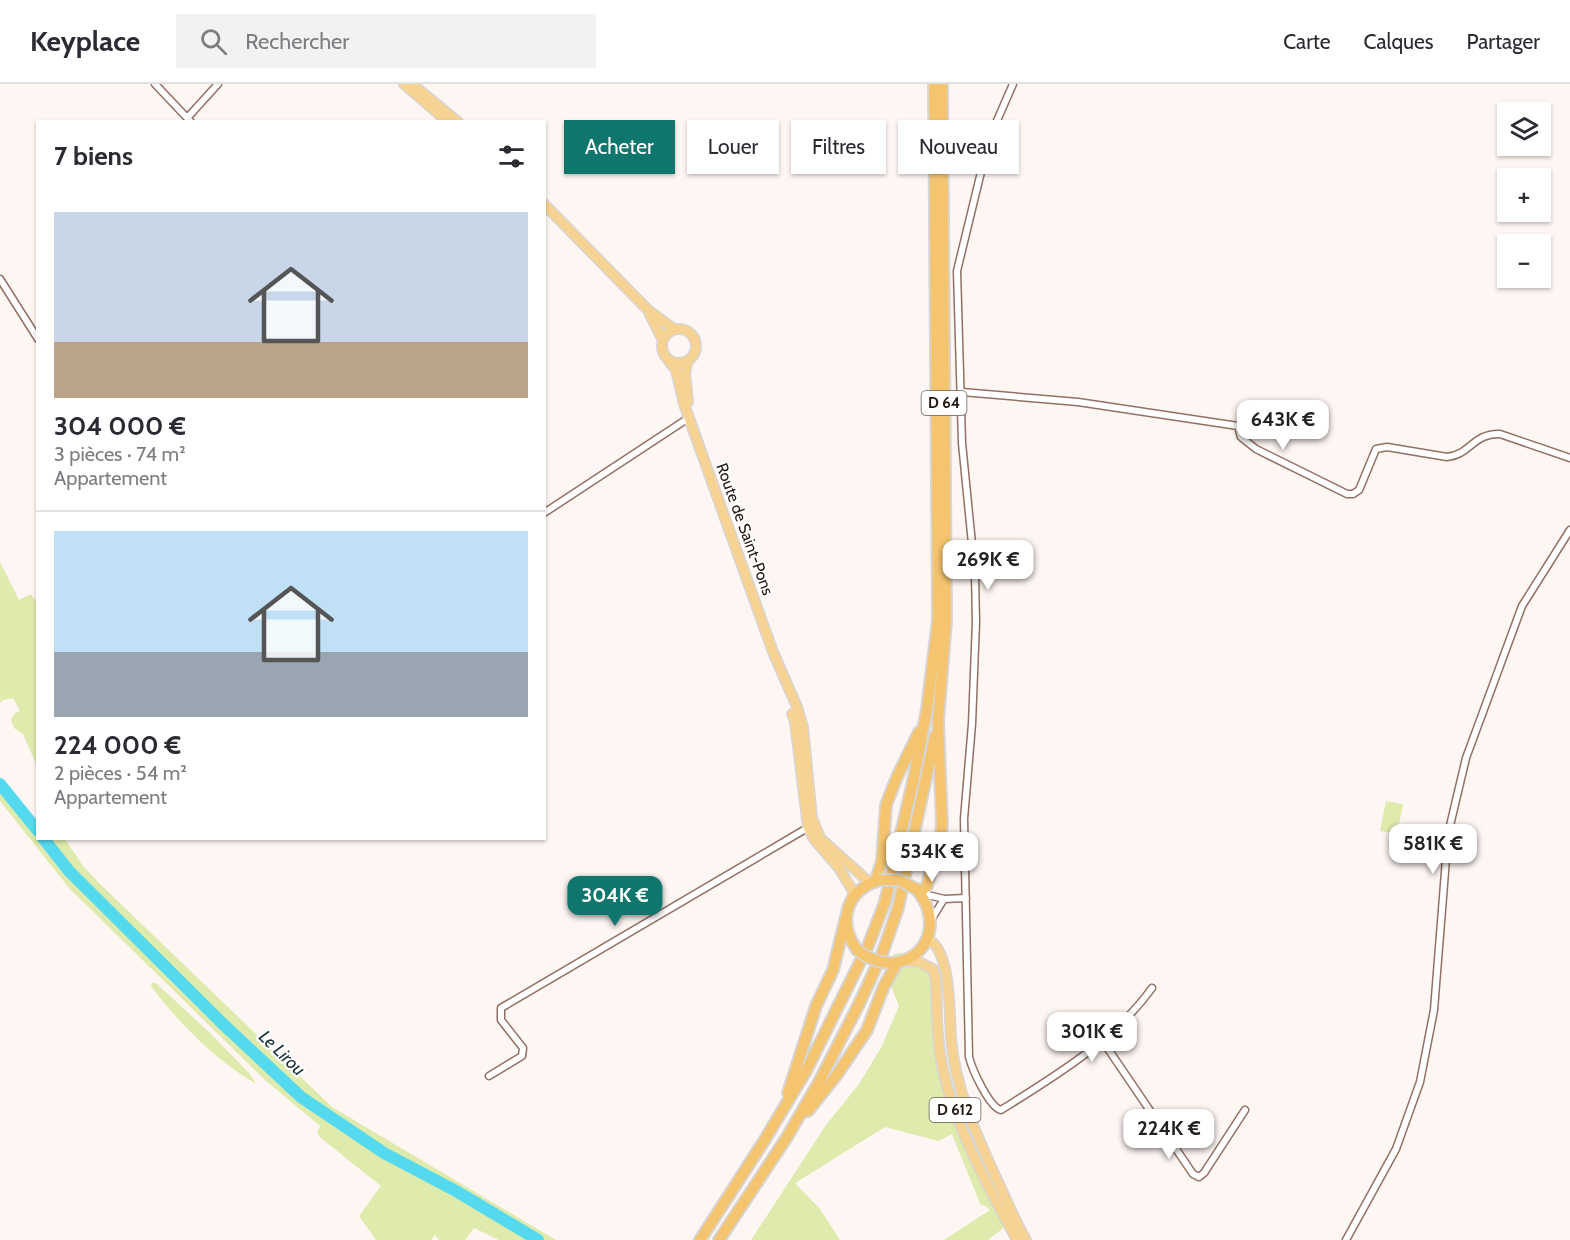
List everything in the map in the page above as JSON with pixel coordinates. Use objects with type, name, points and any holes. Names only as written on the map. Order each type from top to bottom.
[{"type":"highway","name":"D 64","points":[[875,882],[882,861],[886,805],[927,709],[938,620],[934,84]]},
{"type":"highway","name":"D 64","points":[[919,893],[927,886],[941,834],[938,721],[946,620],[942,84]]},
{"type":"highway","points":[[700,1240],[806,1071],[868,946],[885,902],[927,709]]},
{"type":"highway","points":[[719,1240],[787,1137],[854,1013],[882,954],[898,908],[938,721]]},
{"type":"highway","points":[[764,1141],[786,1099],[816,1006],[833,970],[846,917],[849,905],[854,896],[875,882],[899,880],[919,893],[928,908],[930,920],[927,939],[921,948],[897,962],[877,962],[857,950],[850,940],[846,917]]},
{"type":"highway","points":[[787,1137],[837,1076],[867,1030],[884,986],[897,962]]},
{"type":"main road","points":[[404,84],[446,120]]},
{"type":"main road","points":[[412,84],[456,120]]},
{"type":"main road","points":[[546,206],[648,310],[674,329]]},
{"type":"main road","points":[[648,310],[663,340]]},
{"type":"main road","points":[[680,328],[688,331],[695,340],[695,351],[688,360],[676,362],[666,357],[662,349],[667,333],[674,329],[680,328]]},
{"type":"main road","name":"Route de Saint-Pons","points":[[666,357],[676,370],[684,404],[773,652],[803,727],[814,839],[839,868],[854,893],[849,905]]},
{"type":"main road","name":"Route de Saint-Pons","points":[[688,360],[685,373],[690,418]]},
{"type":"main road","name":"Route de Saint-Pons","points":[[812,827],[820,838],[875,882]]},
{"type":"main road","name":"D 612","points":[[927,939],[931,940],[937,949],[945,970],[955,1067],[962,1097],[982,1147],[1026,1240]]},
{"type":"main road","name":"D 612","points":[[897,962],[919,962],[933,969],[936,981],[940,1058],[946,1085],[980,1166],[1017,1240]]},
{"type":"street","points":[[155,84],[189,119],[218,84]]},
{"type":"street","points":[[1013,84],[989,139],[957,271],[962,443],[975,574],[976,622],[972,724],[964,819],[969,1057],[972,1070],[994,1107],[997,1110],[1004,1108],[1102,1040],[1129,1015],[1152,988]]},
{"type":"street","points":[[0,279],[36,336]]},
{"type":"street","points":[[962,392],[1078,402],[1238,426],[1241,437],[1256,449],[1347,494],[1353,494],[1359,490],[1376,449],[1387,447],[1447,457],[1457,456],[1480,437],[1490,433],[1500,434],[1570,459]]},
{"type":"street","points":[[546,512],[690,418]]},
{"type":"street","points":[[1346,1240],[1396,1149],[1420,1082],[1434,1010],[1448,834],[1466,758],[1522,606],[1570,530]]},
{"type":"street","points":[[489,1076],[522,1056],[523,1047],[501,1020],[501,1008],[812,827]]},
{"type":"street","points":[[919,893],[944,899],[966,898]]},
{"type":"street","points":[[930,920],[944,899]]},
{"type":"street","points":[[1102,1040],[1193,1174],[1199,1177],[1204,1173],[1245,1110]]},
{"type":"green space","points":[[0,562],[19,600],[31,594],[36,602],[36,764],[23,734],[14,728],[11,720],[14,714],[20,711],[13,698],[0,703]]},
{"type":"green space","points":[[0,778],[36,828],[36,840],[45,840],[71,876],[291,1091],[385,1156],[531,1240],[499,1240],[474,1228],[465,1240],[439,1240],[435,1235],[431,1240],[376,1240],[359,1216],[381,1186],[322,1139],[317,1133],[320,1126],[265,1080],[69,888],[0,801]]},
{"type":"green space","points":[[1386,801],[1403,804],[1397,834],[1380,831]]},
{"type":"green space","points":[[51,840],[66,840],[83,866],[99,883],[332,1107],[556,1240],[544,1240],[454,1186],[386,1150],[293,1086],[72,871]]},
{"type":"green space","points":[[908,952],[922,959],[930,972],[944,1085],[1006,1226],[988,1240],[944,1240],[990,1210],[984,1205],[981,1206],[952,1134],[938,1141],[885,1127],[795,1183],[820,1209],[840,1240],[751,1240],[826,1125],[859,1084],[882,1046],[899,1006],[882,964],[895,954]]},
{"type":"green space","points":[[152,983],[156,983],[212,1035],[250,1074],[256,1084],[213,1053],[185,1027],[151,986]]},
{"type":"waterway","name":"Le Lirou","points":[[0,784],[36,829]]},
{"type":"waterway","name":"Le Lirou","points":[[45,840],[69,871],[223,1024],[301,1097],[384,1153],[456,1191],[538,1240]]}]
